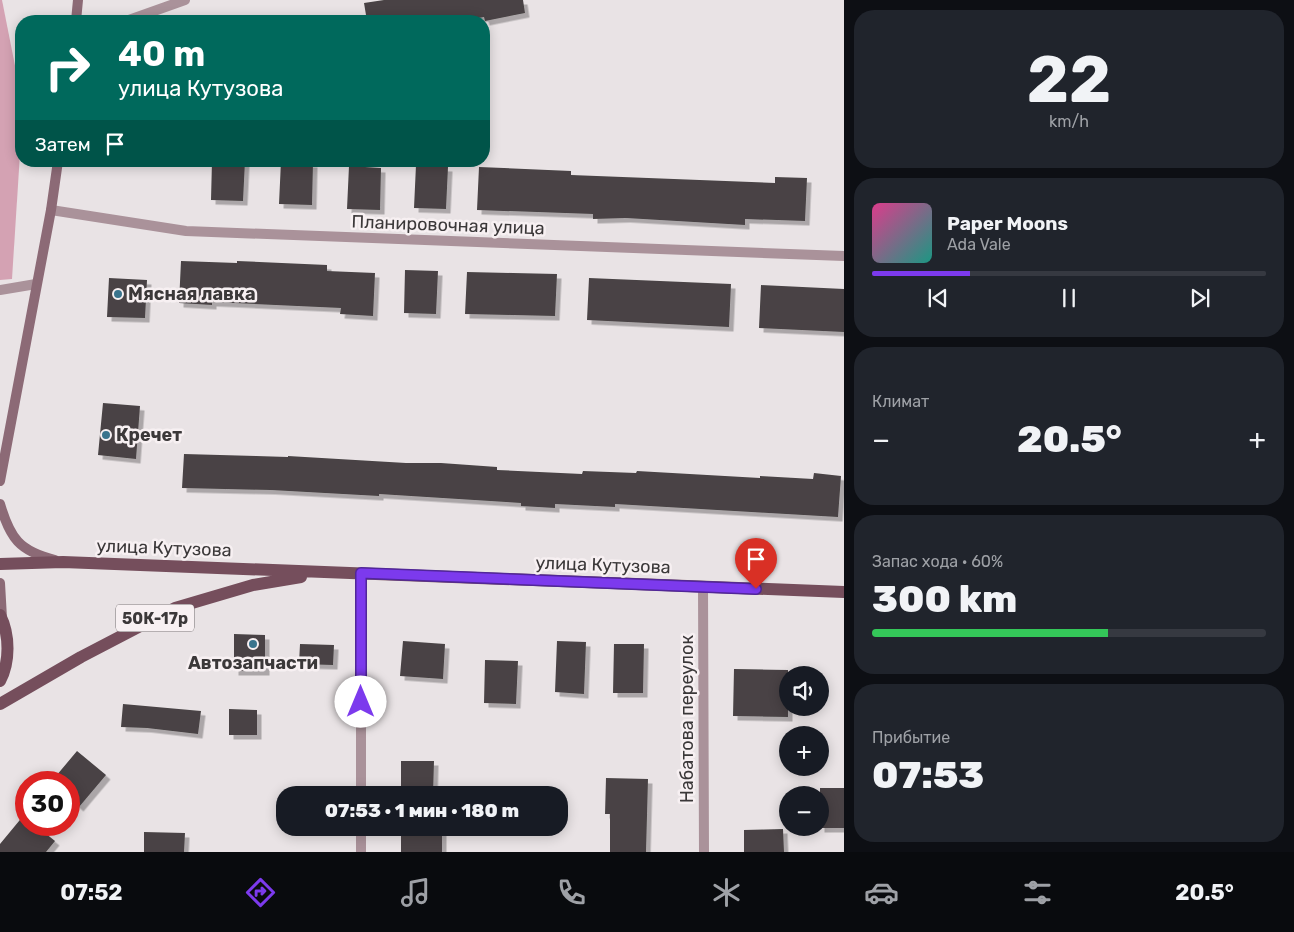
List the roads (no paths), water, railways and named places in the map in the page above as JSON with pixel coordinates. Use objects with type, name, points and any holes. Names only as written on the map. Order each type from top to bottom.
[{"type":"main road","name":"улица Кутузова","points":[[0,564],[63,562],[844,592]]},
{"type":"main road","name":"улица Кутузова","points":[[0,704],[81,657],[175,608],[252,585],[326,572]]},
{"type":"main road","points":[[0,681],[7,657],[7,637],[1,617]]},
{"type":"street","points":[[77,15],[78,0]]},
{"type":"street","points":[[143,15],[185,0]]},
{"type":"street","points":[[0,481],[51,210],[57,167]]},
{"type":"street","name":"Планировочная улица","points":[[51,210],[186,231],[844,256]]},
{"type":"street","points":[[0,290],[36,284]]},
{"type":"street","points":[[0,504],[7,528],[14,538],[40,556],[63,562]]},
{"type":"street","points":[[361,573],[361,786]]},
{"type":"street","points":[[0,583],[1,617]]},
{"type":"street","name":"Набатова переулок","points":[[704,586],[704,852]]},
{"type":"street","points":[[361,836],[361,852]]},
{"type":"place","name":"Мясная лавка","points":[[118,294]]},
{"type":"place","name":"Кречет","points":[[106,435]]},
{"type":"place","name":"Автозапчасти","points":[[253,644]]}]
